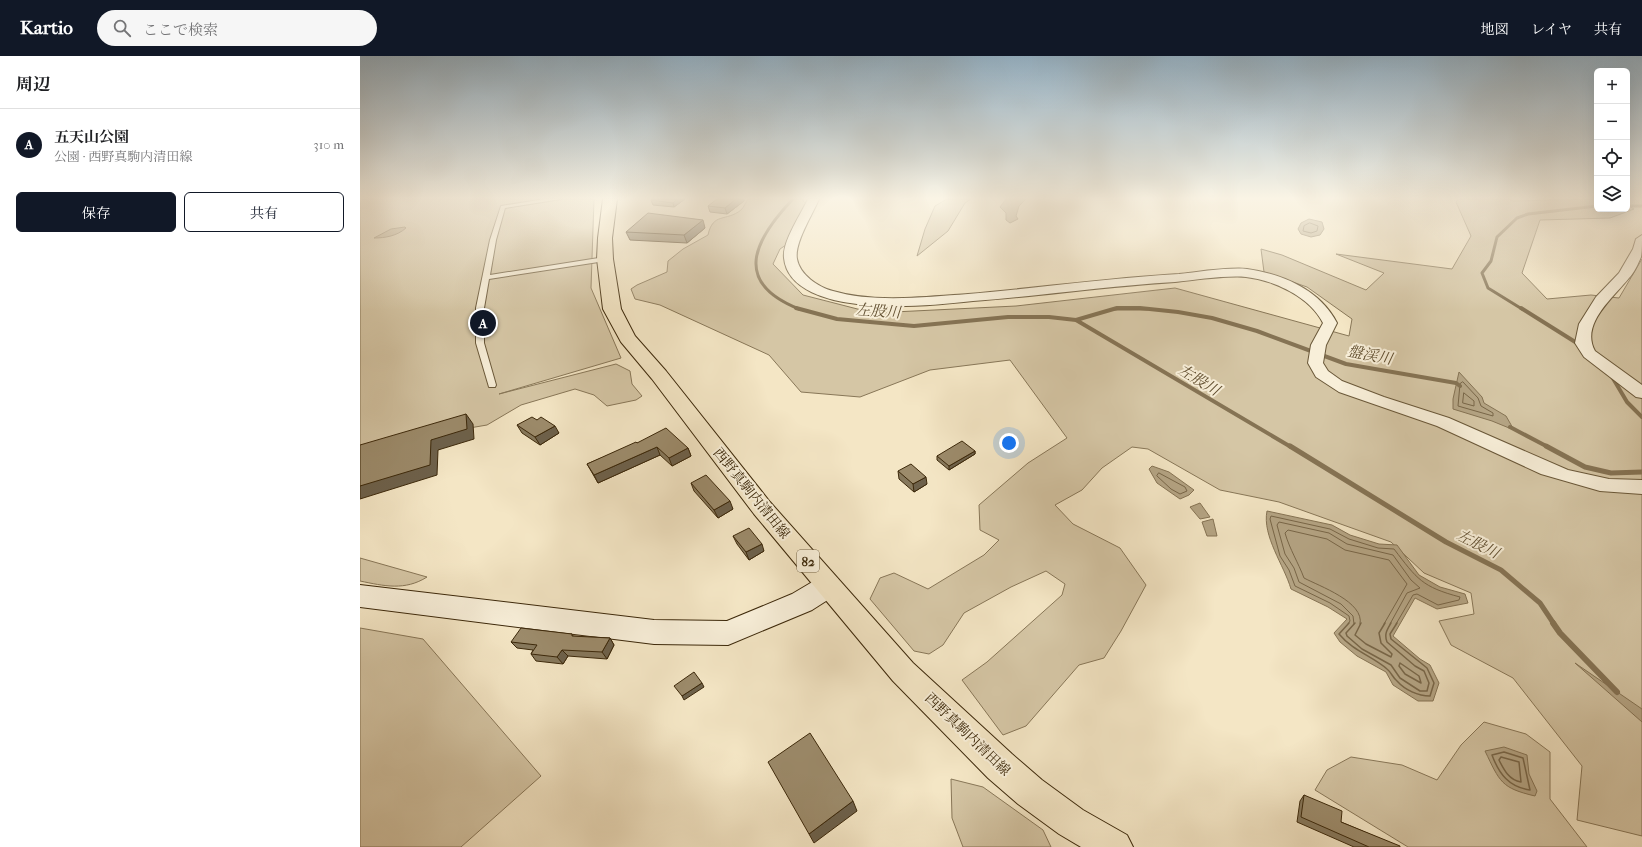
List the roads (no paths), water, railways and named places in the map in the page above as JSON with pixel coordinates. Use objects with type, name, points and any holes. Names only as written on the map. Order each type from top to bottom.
[{"type":"main road","name":"西野真駒内清田線","points":[[605,236],[605,259],[612,308],[627,338],[659,376],[762,508],[884,650],[938,706],[1000,766],[1074,834],[1115,847]]},
{"type":"street","points":[[796,236],[791,246],[790,258],[795,272],[814,289],[831,295],[858,300],[917,302],[1023,294],[1142,280],[1246,273],[1277,280],[1288,284],[1310,298],[1325,313],[1330,323],[1316,351],[1315,361],[1318,368],[1328,378],[1350,391],[1462,430],[1552,471],[1577,480],[1608,486],[1642,487]]},
{"type":"street","points":[[1642,239],[1639,249],[1625,275],[1601,300],[1586,324],[1583,343],[1589,354],[1642,393]]},
{"type":"street","points":[[360,596],[654,632],[728,633],[802,602],[828,586]]},
{"type":"lane","points":[[492,385],[480,343],[480,308],[494,236]]},
{"type":"lane","points":[[485,278],[605,259]]},
{"type":"water","points":[[378,236],[391,236],[387,237],[374,238]]},
{"type":"water","points":[[1459,372],[1482,397],[1484,403],[1506,416],[1514,430],[1492,421],[1453,409],[1453,399]]},
{"type":"water","points":[[1152,466],[1169,472],[1194,490],[1189,495],[1180,499],[1157,483],[1149,469]]},
{"type":"water","points":[[1200,503],[1210,517],[1200,519],[1190,507]]},
{"type":"water","points":[[1267,511],[1332,525],[1350,535],[1379,544],[1397,545],[1419,575],[1440,587],[1465,594],[1468,603],[1437,609],[1415,598],[1393,636],[1420,659],[1430,665],[1439,683],[1433,701],[1418,701],[1393,685],[1386,672],[1357,656],[1340,642],[1334,633],[1347,619],[1328,607],[1291,589],[1274,550],[1266,521]]},
{"type":"water","points":[[1213,519],[1217,536],[1207,536],[1202,522]]},
{"type":"water","points":[[1575,663],[1642,709],[1642,722]]},
{"type":"water","points":[[1504,747],[1527,755],[1529,774],[1537,791],[1535,796],[1515,790],[1498,777],[1485,751]]},
{"type":"waterway","name":"左股川","points":[[764,236],[760,244],[756,259],[757,273],[764,286],[778,298],[798,309]]},
{"type":"waterway","name":"盤渓川","points":[[1498,236],[1491,261],[1482,273],[1488,288],[1522,309]]},
{"type":"waterway","name":"盤渓川","points":[[1076,320],[1117,308],[1140,308],[1178,312],[1212,318],[1257,331],[1346,364],[1456,383],[1460,386]]},
{"type":"waterway","name":"盤渓川","points":[[1521,308],[1580,345]]},
{"type":"waterway","name":"左股川","points":[[798,309],[837,319],[914,326],[1008,317],[1049,317],[1076,320]]},
{"type":"waterway","name":"盤渓川","points":[[1114,309],[1147,309]]},
{"type":"waterway","name":"左股川","points":[[1076,320],[1291,447]]},
{"type":"waterway","name":"盤渓川","points":[[1611,375],[1627,402],[1642,417]]},
{"type":"waterway","name":"盤渓川","points":[[1510,427],[1548,447]]},
{"type":"waterway","name":"左股川","points":[[1290,446],[1446,542],[1501,570],[1540,603],[1554,624]]},
{"type":"waterway","name":"盤渓川","points":[[1546,446],[1585,467],[1611,473],[1642,472]]},
{"type":"waterway","name":"左股川","points":[[1553,623],[1560,633],[1617,692]]},
{"type":"place","name":"五天山公園","points":[[483,323]]}]
